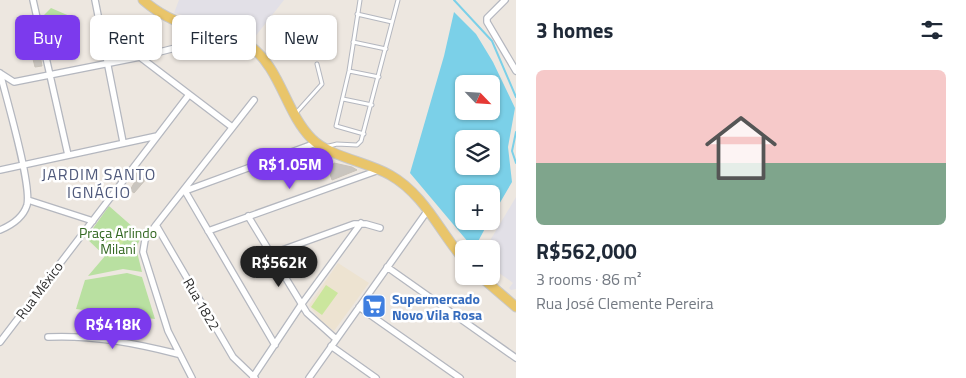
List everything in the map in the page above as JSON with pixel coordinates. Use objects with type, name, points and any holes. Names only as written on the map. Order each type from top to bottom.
[{"type":"main road","points":[[143,0],[159,13],[172,20]]},
{"type":"main road","points":[[256,52],[263,59],[304,131],[320,145],[400,181],[428,210],[455,248]]},
{"type":"main road","points":[[491,285],[516,306]]},
{"type":"street","points":[[33,0],[68,155]]},
{"type":"street","points":[[96,0],[123,142]]},
{"type":"street","points":[[505,0],[490,15],[487,22],[516,71]]},
{"type":"street","points":[[0,73],[14,82],[126,60]]},
{"type":"street","points":[[144,60],[232,128]]},
{"type":"street","points":[[0,73],[28,200],[22,217],[0,230]]},
{"type":"street","points":[[6,96],[14,82]]},
{"type":"street","name":"Rua México","points":[[0,342],[2,334],[93,221],[188,96]]},
{"type":"street","points":[[192,378],[178,354],[164,321],[143,252],[145,240],[254,100]]},
{"type":"street","points":[[0,170],[157,136]]},
{"type":"street","points":[[185,191],[320,145]]},
{"type":"street","points":[[208,230],[379,170]]},
{"type":"street","points":[[185,191],[275,345]]},
{"type":"street","points":[[28,200],[93,221]]},
{"type":"street","points":[[309,378],[428,210]]},
{"type":"street","points":[[248,216],[301,305],[313,320],[336,339]]},
{"type":"street","points":[[271,254],[361,223],[380,228]]},
{"type":"street","points":[[254,377],[301,305],[361,223]]},
{"type":"street","name":"Rua 1822","points":[[156,225],[233,357],[254,377]]},
{"type":"street","points":[[387,267],[516,358]]},
{"type":"street","points":[[359,307],[460,378]]},
{"type":"street","points":[[48,337],[104,338],[178,354]]},
{"type":"street","points":[[331,346],[376,378]]},
{"type":"lane","points":[[360,0],[344,99],[336,126],[364,134]]},
{"type":"lane","points":[[320,145],[357,146],[364,134],[398,0]]},
{"type":"lane","points":[[357,14],[392,22]]},
{"type":"lane","points":[[353,42],[386,49]]},
{"type":"lane","points":[[294,116],[322,84],[317,64]]},
{"type":"lane","points":[[349,71],[379,77]]},
{"type":"lane","points":[[344,99],[372,105]]},
{"type":"shaded area","points":[[179,0],[284,0],[272,15],[266,15],[266,23],[256,35],[256,15],[182,15],[174,13]]},
{"type":"shaded area","points":[[516,197],[516,289],[511,290],[509,288],[513,283],[500,274],[500,240],[490,240],[496,230],[500,230],[500,224]]},
{"type":"shaded area","points":[[338,263],[369,283],[334,331],[320,320],[309,305]]},
{"type":"green space","points":[[51,8],[67,15],[44,15]]},
{"type":"green space","name":"Praça Arlindo Milani","points":[[109,206],[142,235],[136,248],[142,272],[123,269],[88,276],[105,256],[86,238]]},
{"type":"green space","points":[[115,233],[124,241],[110,258],[101,250]]},
{"type":"green space","points":[[127,273],[142,277],[155,319],[76,309],[85,280]]},
{"type":"green space","points":[[326,285],[338,293],[322,315],[311,307]]},
{"type":"water","points":[[454,12],[476,34],[499,75],[455,75],[455,120],[500,120],[500,77],[515,108],[508,147],[512,182],[500,203],[500,185],[455,185],[455,226],[410,173],[444,56]]},
{"type":"water","points":[[458,230],[484,230],[479,240],[466,240]]},
{"type":"building","points":[[33,60],[41,60],[42,66],[35,67]]},
{"type":"building","points":[[334,163],[357,170],[332,180],[330,174]]},
{"type":"building","points":[[138,171],[147,178],[134,193],[130,190],[136,180],[133,178]]},
{"type":"waterway","points":[[454,0],[492,41],[516,97]]},
{"type":"waterway","points":[[516,132],[512,151],[516,163]]},
{"type":"place","name":"Supermercado Novo Vila Rosa","points":[[374,306]]},
{"type":"district","name":"JARDIM SANTO IGNÁCIO","points":[[99,183]]}]
